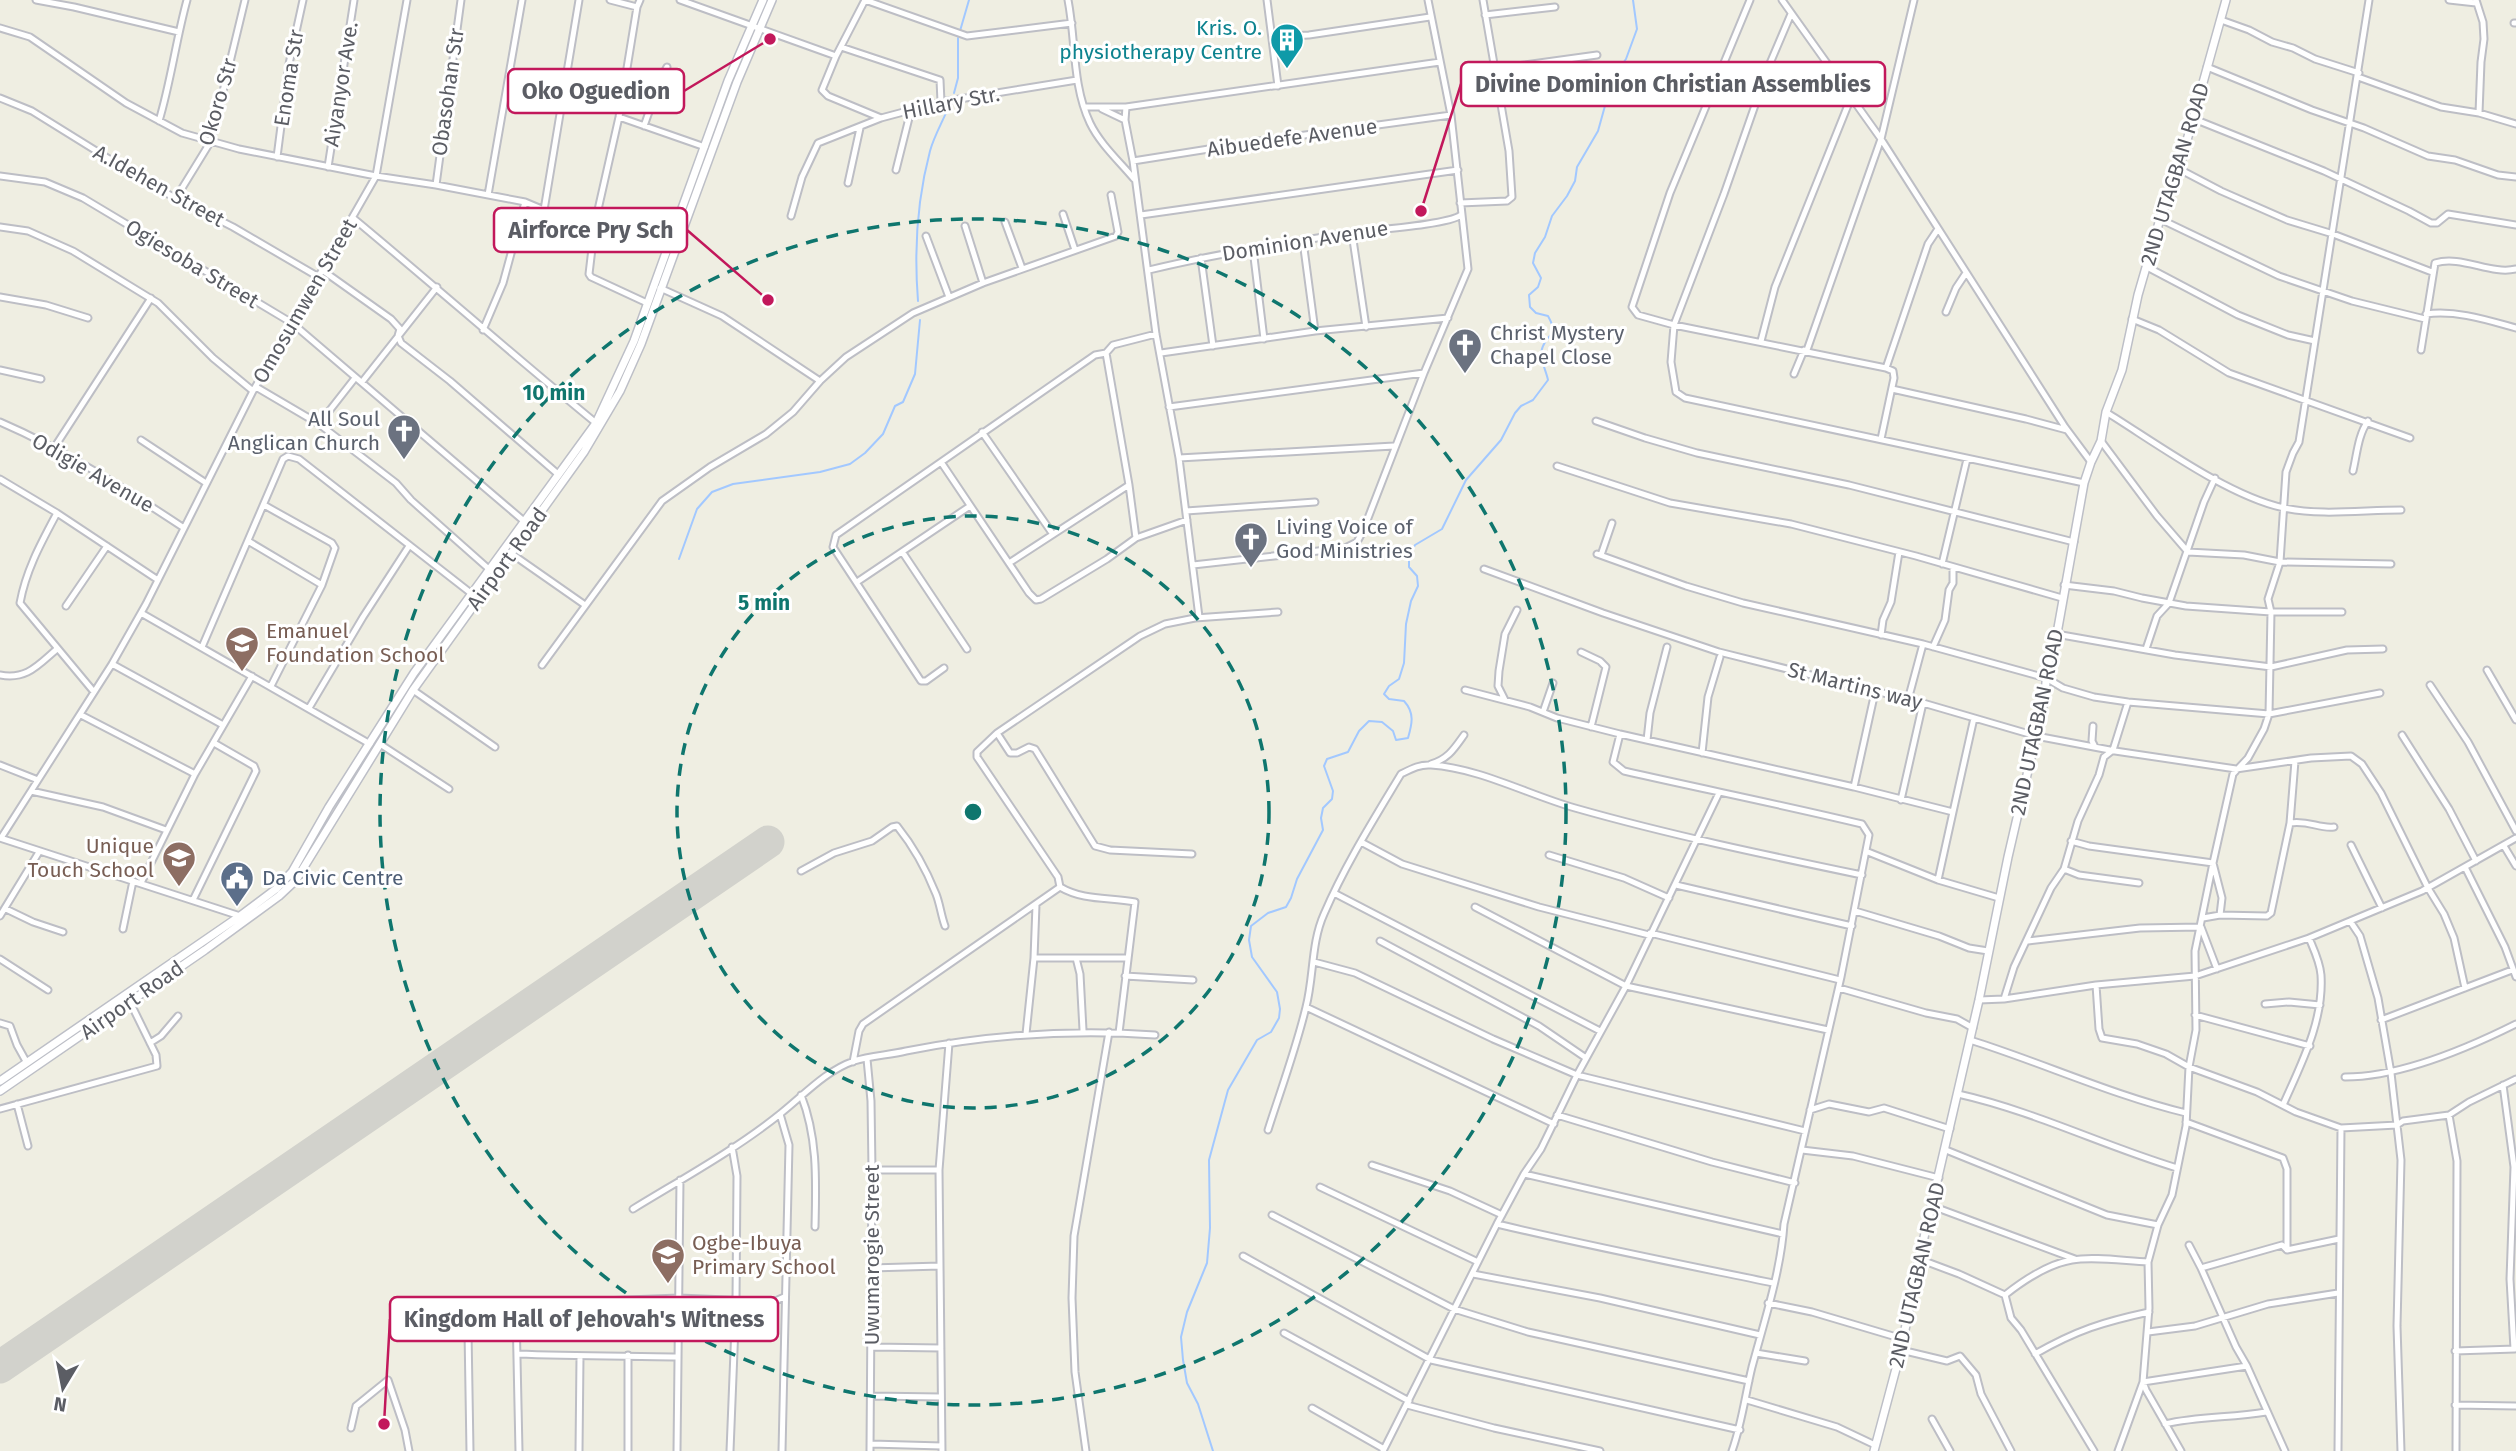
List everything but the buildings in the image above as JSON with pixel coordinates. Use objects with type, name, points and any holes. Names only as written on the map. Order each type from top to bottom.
[{"type":"main road","name":"Airport Road","points":[[0,1082],[159,978],[278,896],[296,880],[413,690],[584,452],[620,391],[641,344],[763,0]]},
{"type":"main road","name":"Airport Road","points":[[0,1091],[130,1002],[276,889],[292,872],[414,673],[596,423],[627,358],[715,117],[754,27],[772,0]]},
{"type":"main road","name":"2ND UTAGBAN ROAD","points":[[1874,1448],[1901,1350],[1919,1259],[1973,1028],[1999,898],[2045,697],[2047,667],[2056,634],[2084,484],[2101,441],[2106,412],[2122,370],[2132,319],[2194,119],[2225,0]]},
{"type":"street","points":[[36,0],[178,32]]},
{"type":"street","points":[[159,121],[170,85],[178,32],[187,0]]},
{"type":"street","name":"Okoro Str","points":[[176,198],[211,141],[245,0]]},
{"type":"street","name":"Enoma Str","points":[[277,157],[289,64],[303,0]]},
{"type":"street","name":"Aiyanyor Ave.","points":[[327,167],[354,0]]},
{"type":"street","name":"Omosumwen Street","points":[[1,838],[81,715],[141,613],[255,389],[376,176],[407,0]]},
{"type":"street","name":"Obasohan Str","points":[[436,185],[461,0]]},
{"type":"street","points":[[488,195],[522,0]]},
{"type":"street","points":[[544,210],[579,0]]},
{"type":"street","points":[[610,0],[637,7]]},
{"type":"street","points":[[640,0],[619,117],[595,223],[589,274],[647,303]]},
{"type":"street","points":[[680,0],[836,57],[865,0],[967,36],[1072,23]]},
{"type":"street","points":[[1068,0],[1077,80],[1091,126],[1134,179]]},
{"type":"street","points":[[1267,0],[1278,86]]},
{"type":"street","points":[[1193,565],[1352,546],[1363,531],[1394,446],[1468,269],[1451,116],[1428,0]]},
{"type":"street","points":[[1461,203],[1507,201],[1512,197],[1509,151],[1483,0]]},
{"type":"street","points":[[1750,0],[1670,193],[1632,307],[1637,315],[1674,325],[1886,368],[1893,372],[1892,389],[1881,439]]},
{"type":"street","points":[[1782,0],[1881,139],[2067,430],[2091,462]]},
{"type":"street","points":[[1794,374],[1855,218],[1881,139],[1914,0]]},
{"type":"street","points":[[2118,1451],[2143,1382],[2149,1312],[2148,1262],[2158,1225],[2172,1195],[2186,1122],[2189,1067],[2196,1030],[2195,951],[2213,863],[2236,769],[2248,758],[2269,714],[2271,612],[2268,599],[2280,562],[2286,472],[2292,453],[2300,442],[2369,0]]},
{"type":"street","points":[[2449,0],[2476,1],[2483,22],[2479,113]]},
{"type":"street","points":[[1485,15],[1555,7]]},
{"type":"street","points":[[1791,14],[1768,68],[1674,325],[1671,362],[1676,392],[1685,398],[2084,484]]},
{"type":"street","points":[[1272,37],[1308,35],[1430,17]]},
{"type":"street","points":[[2221,20],[2249,30],[2272,43],[2293,47],[2315,59],[2441,107],[2479,113],[2516,124]]},
{"type":"street","points":[[0,28],[30,37],[126,103],[182,133],[277,157],[525,202],[544,210],[595,223]]},
{"type":"street","points":[[841,47],[940,80],[941,102]]},
{"type":"street","points":[[1495,69],[1597,55]]},
{"type":"street","name":"Hillary Str.","points":[[836,57],[822,86],[823,93],[881,118],[941,102],[1077,80]]},
{"type":"street","points":[[1084,107],[1126,107],[1440,62]]},
{"type":"street","points":[[644,125],[667,67]]},
{"type":"street","points":[[2207,67],[2364,128],[2437,160],[2455,160],[2498,175],[2516,177]]},
{"type":"street","name":"A.Idehen Street","points":[[0,98],[32,111],[156,188],[233,227],[317,276]]},
{"type":"street","points":[[1761,341],[1775,287],[1850,100]]},
{"type":"street","points":[[1126,107],[1125,120],[1149,270],[1156,334],[1179,458],[1199,617]]},
{"type":"street","points":[[1101,109],[1125,120]]},
{"type":"street","points":[[896,170],[911,110]]},
{"type":"street","name":"Aibuedefe Avenue","points":[[1133,162],[1253,142],[1451,116]]},
{"type":"street","points":[[619,117],[706,147]]},
{"type":"street","points":[[791,216],[802,177],[818,143],[881,118]]},
{"type":"street","points":[[2194,119],[2341,180],[2431,223],[2437,223],[2448,214],[2516,225]]},
{"type":"street","points":[[848,183],[860,128]]},
{"type":"street","points":[[2179,169],[2287,220],[2333,234],[2432,272]]},
{"type":"street","points":[[1141,215],[1458,170]]},
{"type":"street","name":"Ogiesoba Street","points":[[0,176],[45,182],[83,198],[292,323],[525,523]]},
{"type":"street","points":[[542,665],[662,501],[710,467],[766,434],[793,412],[846,357],[913,313],[1022,268],[1116,236],[1118,232],[1111,195]]},
{"type":"street","points":[[483,330],[503,283],[525,202]]},
{"type":"street","points":[[1063,214],[1075,250]]},
{"type":"street","name":"Dominion Avenue","points":[[1149,270],[1201,258],[1435,222],[1461,215]]},
{"type":"street","points":[[353,218],[596,423]]},
{"type":"street","points":[[2161,219],[2260,268],[2323,292],[2426,316],[2442,312],[2482,318],[2516,328]]},
{"type":"street","points":[[1005,222],[1022,268]]},
{"type":"street","points":[[0,226],[28,231],[74,251],[151,298],[213,358],[255,389],[318,424],[396,483],[411,500],[490,570]]},
{"type":"street","points":[[965,226],[983,283]]},
{"type":"street","points":[[1886,368],[1928,244],[1938,229]]},
{"type":"street","points":[[1352,233],[1366,327]]},
{"type":"street","points":[[926,236],[949,298]]},
{"type":"street","points":[[1303,241],[1315,331]]},
{"type":"street","points":[[1254,249],[1264,340]]},
{"type":"street","points":[[1201,258],[1213,346]]},
{"type":"street","points":[[2421,350],[2435,263],[2463,262],[2508,271],[2516,269]]},
{"type":"street","points":[[2147,267],[2238,315],[2288,335],[2315,341]]},
{"type":"street","points":[[322,270],[391,319],[400,330],[398,337],[401,342],[559,475]]},
{"type":"street","points":[[1946,312],[1966,273]]},
{"type":"street","points":[[362,382],[437,288]]},
{"type":"street","points":[[660,288],[722,316],[820,381]]},
{"type":"street","points":[[0,297],[46,304],[88,318]]},
{"type":"street","points":[[54,448],[151,298]]},
{"type":"street","points":[[1161,353],[1315,331],[1448,318]]},
{"type":"street","points":[[2132,319],[2159,330],[2229,373],[2410,438]]},
{"type":"street","points":[[944,668],[926,681],[921,681],[833,547],[836,535],[1095,355],[1106,353],[1113,345],[1156,334]]},
{"type":"street","points":[[1106,353],[1136,538]]},
{"type":"street","points":[[0,370],[41,379]]},
{"type":"street","points":[[1169,407],[1424,373]]},
{"type":"street","points":[[318,424],[355,379]]},
{"type":"street","points":[[1892,389],[2067,430]]},
{"type":"street","points":[[2106,412],[2253,499],[2284,508],[2308,511],[2401,510]]},
{"type":"street","points":[[1596,421],[1697,453],[1849,485],[2074,542]]},
{"type":"street","points":[[2353,471],[2358,446],[2368,421]]},
{"type":"street","name":"Odigie Avenue","points":[[0,422],[122,486],[184,528]]},
{"type":"street","points":[[982,432],[1052,533]]},
{"type":"street","points":[[141,440],[206,483]]},
{"type":"street","points":[[2101,441],[2157,516],[2188,552],[2244,555],[2280,562],[2391,564]]},
{"type":"street","points":[[1179,458],[1394,446]]},
{"type":"street","points":[[202,647],[283,459],[293,456],[472,594]]},
{"type":"street","points":[[1942,564],[1966,459]]},
{"type":"street","points":[[941,461],[1028,593],[1035,599],[1041,599],[1136,538],[1187,520]]},
{"type":"street","points":[[1557,466],[1670,503],[1791,524],[2062,598]]},
{"type":"street","points":[[2146,649],[2157,616],[2169,603],[2215,478]]},
{"type":"street","points":[[0,479],[158,580]]},
{"type":"street","points":[[1009,563],[1129,485]]},
{"type":"street","points":[[1186,511],[1315,502]]},
{"type":"street","points":[[264,505],[334,545],[334,553],[322,586],[271,686]]},
{"type":"street","points":[[857,582],[970,506]]},
{"type":"street","points":[[57,513],[24,580],[20,603],[94,692]]},
{"type":"street","points":[[1612,523],[1599,555],[1743,603],[1923,644],[2046,678],[2063,688],[2094,697],[2269,714],[2381,693]]},
{"type":"street","points":[[248,541],[322,586]]},
{"type":"street","points":[[66,606],[107,546]]},
{"type":"street","points":[[309,708],[409,546]]},
{"type":"street","points":[[903,552],[967,649]]},
{"type":"street","points":[[1881,635],[1883,620],[1891,602],[1899,552]]},
{"type":"street","points":[[512,554],[585,605]]},
{"type":"street","points":[[1933,647],[1945,620],[1949,590],[1953,583],[1953,567]]},
{"type":"street","name":"St Martins way","points":[[1484,569],[1719,652],[1923,703],[2036,736],[2236,769],[2351,756],[2362,764],[2381,793],[2428,888],[2444,914],[2454,938],[2465,988]]},
{"type":"street","points":[[2064,585],[2114,591],[2169,603],[2271,612],[2342,612]]},
{"type":"street","points":[[1505,700],[1498,686],[1499,671],[1505,634],[1517,611]]},
{"type":"street","points":[[1119,1033],[1126,958],[1135,902],[1088,898],[1072,894],[1060,887],[1058,877],[977,757],[979,748],[1140,636],[1165,624],[1199,617],[1278,612]]},
{"type":"street","points":[[141,613],[370,744]]},
{"type":"street","points":[[2056,634],[2271,667],[2347,650],[2383,649]]},
{"type":"street","points":[[1908,701],[1923,644]]},
{"type":"street","points":[[1647,740],[1650,713],[1667,647]]},
{"type":"street","points":[[0,675],[25,675],[57,649]]},
{"type":"street","points":[[1581,652],[1606,667],[1591,727]]},
{"type":"street","points":[[1702,752],[1709,697],[1720,657]]},
{"type":"street","points":[[112,664],[223,725]]},
{"type":"street","points":[[2487,670],[2516,720]]},
{"type":"street","points":[[141,883],[195,774],[252,676]]},
{"type":"street","points":[[1543,712],[1553,683]]},
{"type":"street","points":[[2430,685],[2468,742],[2516,831]]},
{"type":"street","points":[[413,690],[495,747]]},
{"type":"street","points":[[1465,690],[1591,727],[1953,812]]},
{"type":"street","points":[[1854,787],[1875,692]]},
{"type":"street","points":[[2004,999],[2014,967],[2051,888],[2064,869],[2071,841],[2104,757],[2113,750],[2128,702]]},
{"type":"street","points":[[1901,800],[1923,703]]},
{"type":"street","points":[[81,715],[195,774]]},
{"type":"street","points":[[1938,880],[1974,718]]},
{"type":"street","points":[[2093,726],[2092,744],[2104,757]]},
{"type":"street","points":[[997,733],[1008,751],[1013,754],[1029,747],[1035,749],[1095,846],[1110,850],[1192,854]]},
{"type":"street","points":[[1620,734],[1613,762],[1624,771],[1862,824],[1869,835],[1839,988],[1749,1381],[1747,1401],[1732,1451]]},
{"type":"street","points":[[1268,1129],[1306,1007],[1314,962],[1315,937],[1334,892],[1401,774],[1415,767],[1443,761],[1464,735]]},
{"type":"street","points":[[2402,735],[2449,809],[2476,861]]},
{"type":"street","points":[[193,900],[256,771],[254,766],[214,743]]},
{"type":"street","points":[[380,744],[449,789]]},
{"type":"street","points":[[2203,918],[2220,915],[2267,916],[2271,913],[2290,823],[2295,761]]},
{"type":"street","points":[[0,765],[38,780]]},
{"type":"street","points":[[1430,765],[1482,777],[1573,807],[1697,841],[1863,875]]},
{"type":"street","points":[[31,791],[103,807],[166,831]]},
{"type":"street","points":[[1312,1408],[1384,1450],[1497,1224],[1541,1149],[1577,1075],[1626,986],[1719,793]]},
{"type":"street","points":[[2290,823],[2307,822],[2326,828],[2334,827]]},
{"type":"street","points":[[801,871],[834,853],[872,841],[897,826],[911,844],[936,893],[945,926]]},
{"type":"street","points":[[1,838],[240,916]]},
{"type":"street","points":[[1979,1000],[2195,976],[2309,938],[2382,908],[2428,888],[2516,838]]},
{"type":"street","points":[[2071,841],[2089,846],[2213,863]]},
{"type":"street","points":[[1361,842],[1402,864],[1539,907],[1840,980]]},
{"type":"street","points":[[2351,845],[2382,908]]},
{"type":"street","points":[[2504,846],[2516,866]]},
{"type":"street","points":[[0,916],[39,852]]},
{"type":"street","points":[[1867,852],[1938,880],[1999,898]]},
{"type":"street","points":[[1549,855],[1624,878],[1669,898]]},
{"type":"street","points":[[2213,863],[2222,898],[2220,915]]},
{"type":"street","points":[[2465,867],[2500,936],[2516,977]]},
{"type":"street","points":[[2064,869],[2079,875],[2139,883]]},
{"type":"street","points":[[123,929],[133,881]]},
{"type":"street","points":[[1676,886],[1852,926]]},
{"type":"street","points":[[853,1062],[863,1024],[1060,887]]},
{"type":"street","points":[[1334,892],[1600,1031]]},
{"type":"street","points":[[1026,1034],[1034,958],[1036,905]]},
{"type":"street","points":[[1475,907],[1626,986],[1828,1030]]},
{"type":"street","points":[[6,909],[63,932]]},
{"type":"street","points":[[1855,911],[1939,936],[1969,948],[1988,951]]},
{"type":"street","points":[[2350,921],[2360,936],[2378,998],[2391,1073],[2401,1160],[2397,1326],[2401,1451]]},
{"type":"street","points":[[2028,941],[2140,928],[2201,927]]},
{"type":"street","points":[[2201,927],[2217,969]]},
{"type":"street","points":[[2283,1105],[2310,1046],[2320,1005],[2321,975],[2309,938]]},
{"type":"street","points":[[1380,941],[1529,1020],[1586,1058]]},
{"type":"street","points":[[1034,958],[1126,958]]},
{"type":"street","points":[[1076,958],[1080,974],[1083,1030]]},
{"type":"street","points":[[0,959],[48,990]]},
{"type":"street","points":[[1314,962],[1355,973],[1493,1040],[1577,1075],[1805,1131]]},
{"type":"street","points":[[2381,1020],[2512,970]]},
{"type":"street","points":[[1125,976],[1194,980]]},
{"type":"street","points":[[2096,985],[2102,1038],[2137,1044],[2166,1054],[2189,1067],[2256,1091],[2318,1121],[2341,1128],[2397,1125],[2403,1121],[2449,1115],[2516,1079]]},
{"type":"street","points":[[1839,988],[1926,1013],[1956,1018],[1973,1028]]},
{"type":"street","points":[[0,1109],[156,1066],[157,1059],[130,1002]]},
{"type":"street","points":[[2265,1004],[2289,1002],[2320,1005]]},
{"type":"street","points":[[1306,1007],[1554,1124]]},
{"type":"street","points":[[2195,1015],[2310,1046]]},
{"type":"street","points":[[150,1043],[161,1037],[178,1016]]},
{"type":"street","points":[[0,1023],[10,1026],[27,1063]]},
{"type":"street","points":[[2345,1077],[2391,1073],[2516,1024]]},
{"type":"street","points":[[1086,1451],[1075,1360],[1072,1298],[1074,1236],[1109,1032]]},
{"type":"street","points":[[633,1209],[732,1147],[780,1114],[808,1088],[853,1062],[949,1043],[1026,1034],[1109,1032],[1155,1035]]},
{"type":"street","points":[[1970,1040],[2143,1102],[2186,1113]]},
{"type":"street","points":[[871,1448],[942,1449],[939,1170],[949,1043]]},
{"type":"street","name":"Uwumarogie Street","points":[[867,1059],[871,1101],[872,1170],[871,1448]]},
{"type":"street","points":[[2455,1351],[2515,1349],[2510,1279],[2514,1167],[2503,1085]]},
{"type":"street","points":[[1958,1094],[2063,1126],[2124,1152],[2177,1168]]},
{"type":"street","points":[[801,1095],[814,1140],[815,1227]]},
{"type":"street","points":[[17,1104],[29,1146]]},
{"type":"street","points":[[1810,1110],[1829,1104],[1869,1112],[1884,1108],[1950,1129]]},
{"type":"street","points":[[780,1114],[789,1145],[782,1451]]},
{"type":"street","points":[[1558,1115],[1712,1162],[1795,1183]]},
{"type":"street","points":[[2449,1115],[2457,1161],[2456,1451]]},
{"type":"street","points":[[2186,1122],[2276,1153],[2283,1158],[2287,1169],[2287,1250]]},
{"type":"street","points":[[2338,1451],[2341,1128]]},
{"type":"street","points":[[730,1451],[736,1301],[737,1175],[732,1147]]},
{"type":"street","points":[[1802,1150],[1853,1156],[1939,1178]]},
{"type":"street","points":[[1946,1150],[2107,1215],[2158,1225]]},
{"type":"street","points":[[1372,1166],[1450,1191],[1502,1215]]},
{"type":"street","points":[[872,1170],[939,1170]]},
{"type":"street","points":[[1524,1174],[1783,1234]]},
{"type":"street","points":[[677,1451],[680,1180]]},
{"type":"street","points":[[1320,1186],[1478,1262]]},
{"type":"street","points":[[1932,1206],[2075,1259]]},
{"type":"street","points":[[1272,1214],[1454,1309],[1528,1332],[1749,1381]]},
{"type":"street","points":[[1497,1224],[1773,1283]]},
{"type":"street","points":[[2287,1250],[2339,1239]]},
{"type":"street","points":[[2189,1245],[2285,1451]]},
{"type":"street","points":[[2201,1268],[2283,1245],[2287,1250]]},
{"type":"street","points":[[1243,1256],[1431,1360],[1740,1430]]},
{"type":"street","points":[[1919,1259],[2005,1295]]},
{"type":"street","points":[[2005,1295],[2021,1282],[2060,1263],[2075,1259],[2148,1262]]},
{"type":"street","points":[[871,1268],[940,1266]]},
{"type":"street","points":[[1473,1273],[1600,1298],[1760,1335]]},
{"type":"street","points":[[2148,1332],[2195,1326],[2268,1304],[2338,1293]]},
{"type":"street","points":[[2005,1295],[2011,1318],[2094,1451]]},
{"type":"street","points":[[519,1451],[516,1312],[522,1304],[679,1298],[773,1302],[784,1297]]},
{"type":"street","points":[[1768,1303],[1812,1312],[1903,1339]]},
{"type":"street","points":[[2035,1354],[2105,1321],[2149,1312]]},
{"type":"street","points":[[468,1331],[470,1451]]},
{"type":"street","points":[[1284,1333],[1408,1403],[1494,1428],[1600,1451]]},
{"type":"street","points":[[872,1347],[941,1348]]},
{"type":"street","points":[[1901,1350],[1947,1361],[1960,1356],[1976,1375],[1981,1394],[2011,1451]]},
{"type":"street","points":[[1756,1353],[1805,1361]]},
{"type":"street","points":[[517,1354],[678,1357]]},
{"type":"street","points":[[628,1355],[628,1451]]},
{"type":"street","points":[[579,1451],[580,1357]]},
{"type":"street","points":[[2143,1382],[2247,1366]]},
{"type":"street","points":[[351,1428],[356,1406],[388,1380],[405,1430],[409,1451]]},
{"type":"street","points":[[2143,1382],[2181,1451]]},
{"type":"street","points":[[871,1396],[941,1397]]},
{"type":"street","points":[[1747,1401],[1837,1427],[1874,1448]]},
{"type":"street","points":[[2455,1405],[2516,1406]]},
{"type":"street","points":[[2165,1424],[2188,1419],[2266,1412]]},
{"type":"street","points":[[1932,1419],[1950,1451]]},
{"type":"waterway","points":[[960,31],[969,0]]},
{"type":"waterway","points":[[1213,1451],[1198,1404],[1187,1383],[1181,1337],[1187,1312],[1207,1263],[1210,1228],[1209,1160],[1228,1090],[1257,1040],[1271,1032],[1279,1018],[1277,992],[1252,957],[1249,940],[1251,926],[1268,913],[1286,907],[1297,879],[1323,830],[1323,808],[1332,799],[1333,791],[1324,766],[1327,759],[1348,752],[1359,731],[1369,721],[1382,722],[1393,731],[1396,740],[1408,738],[1412,719],[1410,710],[1404,701],[1389,699],[1384,694],[1389,686],[1399,679],[1404,663],[1406,624],[1411,601],[1418,586],[1417,576],[1409,567],[1409,556],[1415,545],[1442,529],[1466,480],[1501,440],[1515,413],[1521,406],[1533,400],[1548,380],[1542,350],[1553,327],[1548,316],[1536,313],[1530,307],[1529,295],[1538,287],[1541,278],[1533,263],[1535,253],[1545,237],[1552,216],[1575,181],[1577,167],[1598,131],[1613,77],[1626,59],[1637,29],[1633,0]]},
{"type":"waterway","points":[[954,93],[958,78],[958,38]]},
{"type":"waterway","points":[[918,301],[916,263],[922,188],[932,145],[949,106]]},
{"type":"waterway","points":[[679,559],[697,509],[712,492],[733,484],[820,472],[850,464],[865,453],[883,434],[895,406],[903,402],[915,374],[920,320]]},
{"type":"runway","points":[[0,1367],[768,842]]},
{"type":"place","name":"Oko Oguedion","points":[[770,39]]},
{"type":"place","name":"Kris. O. physiotherapy Centre","points":[[1287,70]]},
{"type":"place","name":"Divine Dominion Christian Assemblies","points":[[1421,211]]},
{"type":"place","name":"Airforce Pry Sch","points":[[768,300]]},
{"type":"place","name":"Christ Mystery Chapel Close","points":[[1465,375]]},
{"type":"place","name":"All Soul Anglican Church","points":[[404,461]]},
{"type":"place","name":"Living Voice of God Ministries","points":[[1251,569]]},
{"type":"place","name":"Emanuel Foundation School","points":[[242,673]]},
{"type":"place","name":"Unique Touch School","points":[[179,888]]},
{"type":"place","name":"Da Civic Centre","points":[[237,908]]},
{"type":"place","name":"Ogbe-Ibuya Primary School","points":[[668,1285]]},
{"type":"place","name":"Kingdom Hall of Jehovah's Witness","points":[[384,1424]]}]
